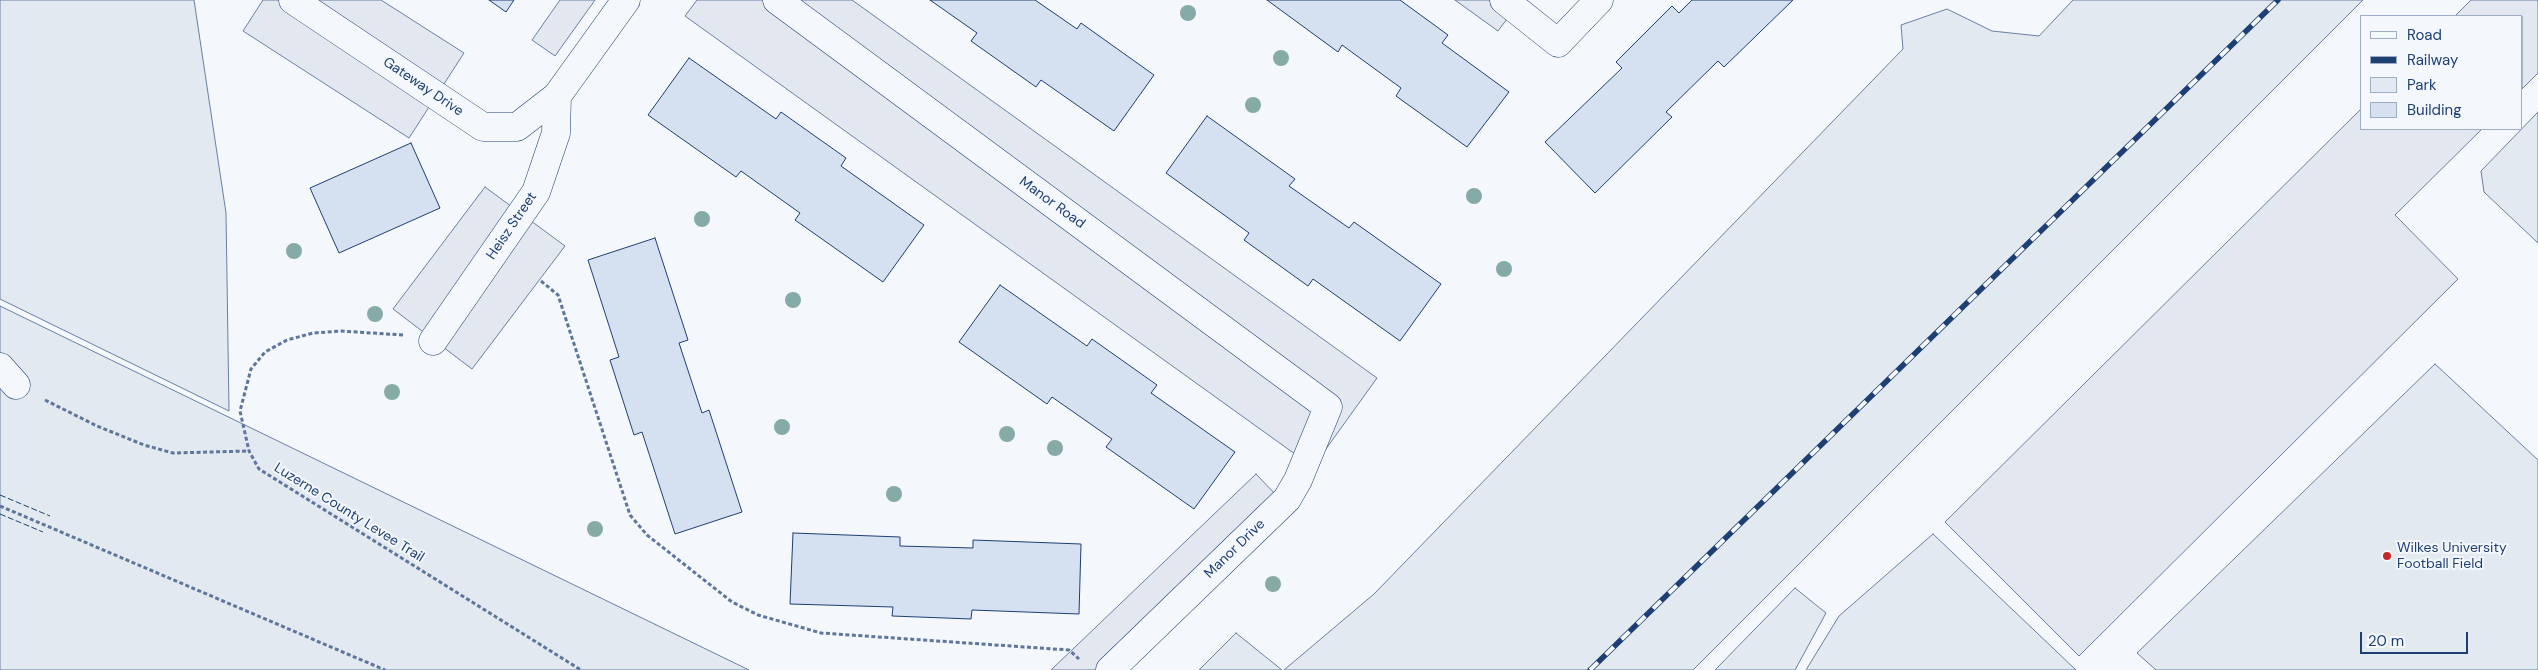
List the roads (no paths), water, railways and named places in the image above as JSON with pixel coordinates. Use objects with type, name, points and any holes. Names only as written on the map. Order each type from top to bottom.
[{"type":"street","name":"Gateway Drive","points":[[293,0],[483,128],[517,127],[557,96]]},
{"type":"street","points":[[557,96],[626,0]]},
{"type":"street","name":"Manor Road","points":[[777,0],[1328,407]]},
{"type":"street","points":[[1504,0],[1558,43],[1599,0]]},
{"type":"street","name":"Heisz Street","points":[[433,341],[536,192],[556,133],[557,96]]},
{"type":"street","name":"Manor Drive","points":[[1110,670],[1287,499],[1298,480],[1328,407]]},
{"type":"railway","points":[[1590,670],[2278,0]]},
{"type":"place","name":"Wilkes University Football Field","points":[[2387,556]]}]
